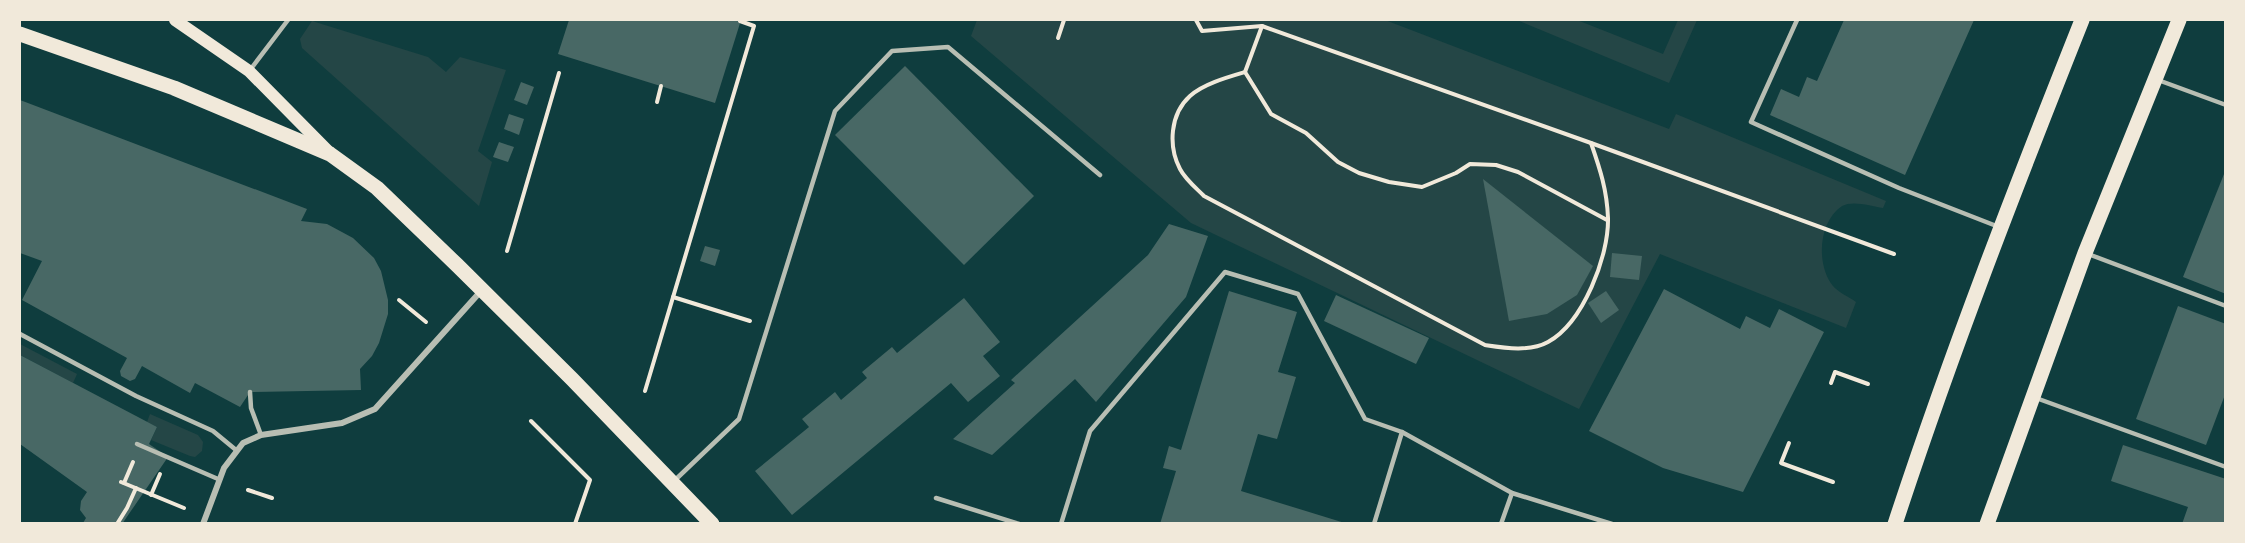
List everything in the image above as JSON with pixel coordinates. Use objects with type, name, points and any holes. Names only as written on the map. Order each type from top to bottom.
[{"type":"main road","points":[[175,20],[249,71],[330,154],[377,188],[674,482],[712,524]]},
{"type":"main road","points":[[1895,524],[1947,369],[1999,228],[2082,20]]},
{"type":"main road","points":[[1987,524],[2085,253],[2179,20]]},
{"type":"main road","points":[[20,34],[174,88],[330,154]]},
{"type":"street","points":[[203,524],[218,479],[243,443],[261,435],[342,423],[375,409],[482,290]]},
{"type":"lane","points":[[249,71],[288,20]]},
{"type":"lane","points":[[1797,20],[1751,123],[1899,188],[1999,228]]},
{"type":"lane","points":[[674,482],[739,419],[835,111],[892,51],[948,47],[1100,174]]},
{"type":"lane","points":[[2155,79],[2226,105]]},
{"type":"lane","points":[[2085,253],[2226,306]]},
{"type":"lane","points":[[1061,524],[1089,431],[1225,272],[1298,294],[1365,419],[1401,432],[1512,493],[1612,524]]},
{"type":"lane","points":[[20,334],[135,396],[213,431],[236,450]]},
{"type":"lane","points":[[250,392],[251,408],[261,435]]},
{"type":"lane","points":[[2033,397],[2226,467]]},
{"type":"lane","points":[[1374,524],[1401,432]]},
{"type":"lane","points":[[137,444],[218,479]]},
{"type":"lane","points":[[1501,524],[1512,493]]},
{"type":"lane","points":[[936,498],[1019,524]]},
{"type":"path","points":[[645,391],[756,20]]},
{"type":"path","points":[[1058,38],[1064,20]]},
{"type":"path","points":[[1196,20],[1202,31],[1262,27],[1591,143],[1893,254]]},
{"type":"path","points":[[740,21],[754,26]]},
{"type":"path","points":[[1245,72],[1262,27]]},
{"type":"path","points":[[1245,72],[1271,114],[1306,133],[1338,162],[1359,173],[1389,182],[1422,187],[1456,173],[1470,164],[1496,165],[1518,172],[1608,220]]},
{"type":"path","points":[[1245,72],[1218,80],[1190,96],[1175,117],[1171,147],[1180,170],[1204,196],[1485,345],[1506,349],[1531,347],[1549,342],[1579,312],[1604,257],[1608,220],[1605,183],[1591,143]]},
{"type":"path","points":[[507,251],[559,73]]},
{"type":"path","points":[[657,102],[661,86]]},
{"type":"path","points":[[673,297],[742,318]]},
{"type":"path","points":[[399,300],[431,326]]},
{"type":"path","points":[[1831,383],[1835,372],[1868,384]]},
{"type":"path","points":[[531,421],[590,480],[575,524]]},
{"type":"path","points":[[1789,443],[1781,463],[1833,482]]},
{"type":"path","points":[[152,495],[162,470],[155,467]]},
{"type":"path","points":[[131,469],[123,482],[184,508]]},
{"type":"path","points":[[117,524],[136,488]]},
{"type":"path","points":[[248,490],[272,498]]},
{"type":"shaded area","points":[[977,20],[1385,20],[1669,129],[1676,114],[1886,201],[1883,208],[1857,203],[1842,206],[1828,222],[1824,233],[1822,256],[1828,277],[1835,288],[1856,302],[1846,328],[1660,254],[1579,409],[1191,223],[971,36]]},
{"type":"shaded area","points":[[1517,20],[1577,20],[1663,54],[1678,20],[1697,20],[1669,83]]},
{"type":"shaded area","points":[[312,21],[428,57],[446,72],[460,57],[506,70],[478,151],[492,162],[479,206],[302,48],[300,39]]},
{"type":"shaded area","points":[[20,344],[77,374],[73,383],[20,355]]},
{"type":"shaded area","points":[[150,414],[198,435],[203,442],[202,451],[195,457],[190,456],[151,440],[157,427],[147,422]]},
{"type":"building","points":[[569,20],[741,20],[715,103],[558,54]]},
{"type":"building","points":[[1844,20],[1974,20],[1905,175],[1770,115],[1781,89],[1799,97],[1807,77],[1817,81]]},
{"type":"building","points":[[905,66],[1034,196],[964,265],[835,135]]},
{"type":"building","points":[[521,82],[534,87],[527,105],[514,100]]},
{"type":"building","points":[[20,100],[307,209],[301,221],[327,224],[353,238],[374,258],[381,271],[388,300],[388,314],[379,343],[372,356],[360,369],[361,390],[250,392],[240,407],[195,383],[190,393],[142,366],[135,379],[130,381],[121,376],[120,371],[127,358],[22,300],[42,261],[20,253]]},
{"type":"building","points":[[509,114],[524,119],[519,135],[504,129]]},
{"type":"building","points":[[499,142],[514,147],[508,162],[493,157]]},
{"type":"building","points":[[2226,169],[2226,294],[2183,277]]},
{"type":"building","points":[[1483,179],[1593,266],[1577,295],[1547,314],[1509,321]]},
{"type":"building","points":[[1169,224],[1208,236],[1186,297],[1096,402],[1075,379],[992,455],[953,439],[1015,383],[1011,380],[1148,255]]},
{"type":"building","points":[[705,246],[720,250],[715,266],[700,261]]},
{"type":"building","points":[[1612,253],[1642,256],[1639,280],[1610,277]]},
{"type":"building","points":[[1664,289],[1740,329],[1746,316],[1770,328],[1779,309],[1824,332],[1743,492],[1663,468],[1589,431]]},
{"type":"building","points":[[1229,291],[1297,312],[1278,372],[1296,377],[1277,439],[1258,434],[1241,491],[1348,524],[1160,524],[1176,471],[1163,468],[1169,446],[1181,450]]},
{"type":"building","points":[[1606,291],[1619,310],[1601,323],[1588,303]]},
{"type":"building","points":[[1336,295],[1429,338],[1416,364],[1324,321]]},
{"type":"building","points":[[964,298],[1000,342],[983,356],[1000,376],[968,402],[951,383],[792,515],[755,471],[809,427],[802,419],[835,392],[841,400],[867,378],[862,372],[892,347],[897,353]]},
{"type":"building","points":[[2178,306],[2226,324],[2226,392],[2206,445],[2136,419]]},
{"type":"building","points":[[20,355],[157,427],[149,444],[168,457],[122,524],[83,523],[86,518],[80,510],[81,501],[87,492],[20,444]]},
{"type":"building","points":[[2123,445],[2226,479],[2226,524],[2182,524],[2188,507],[2111,481]]}]
